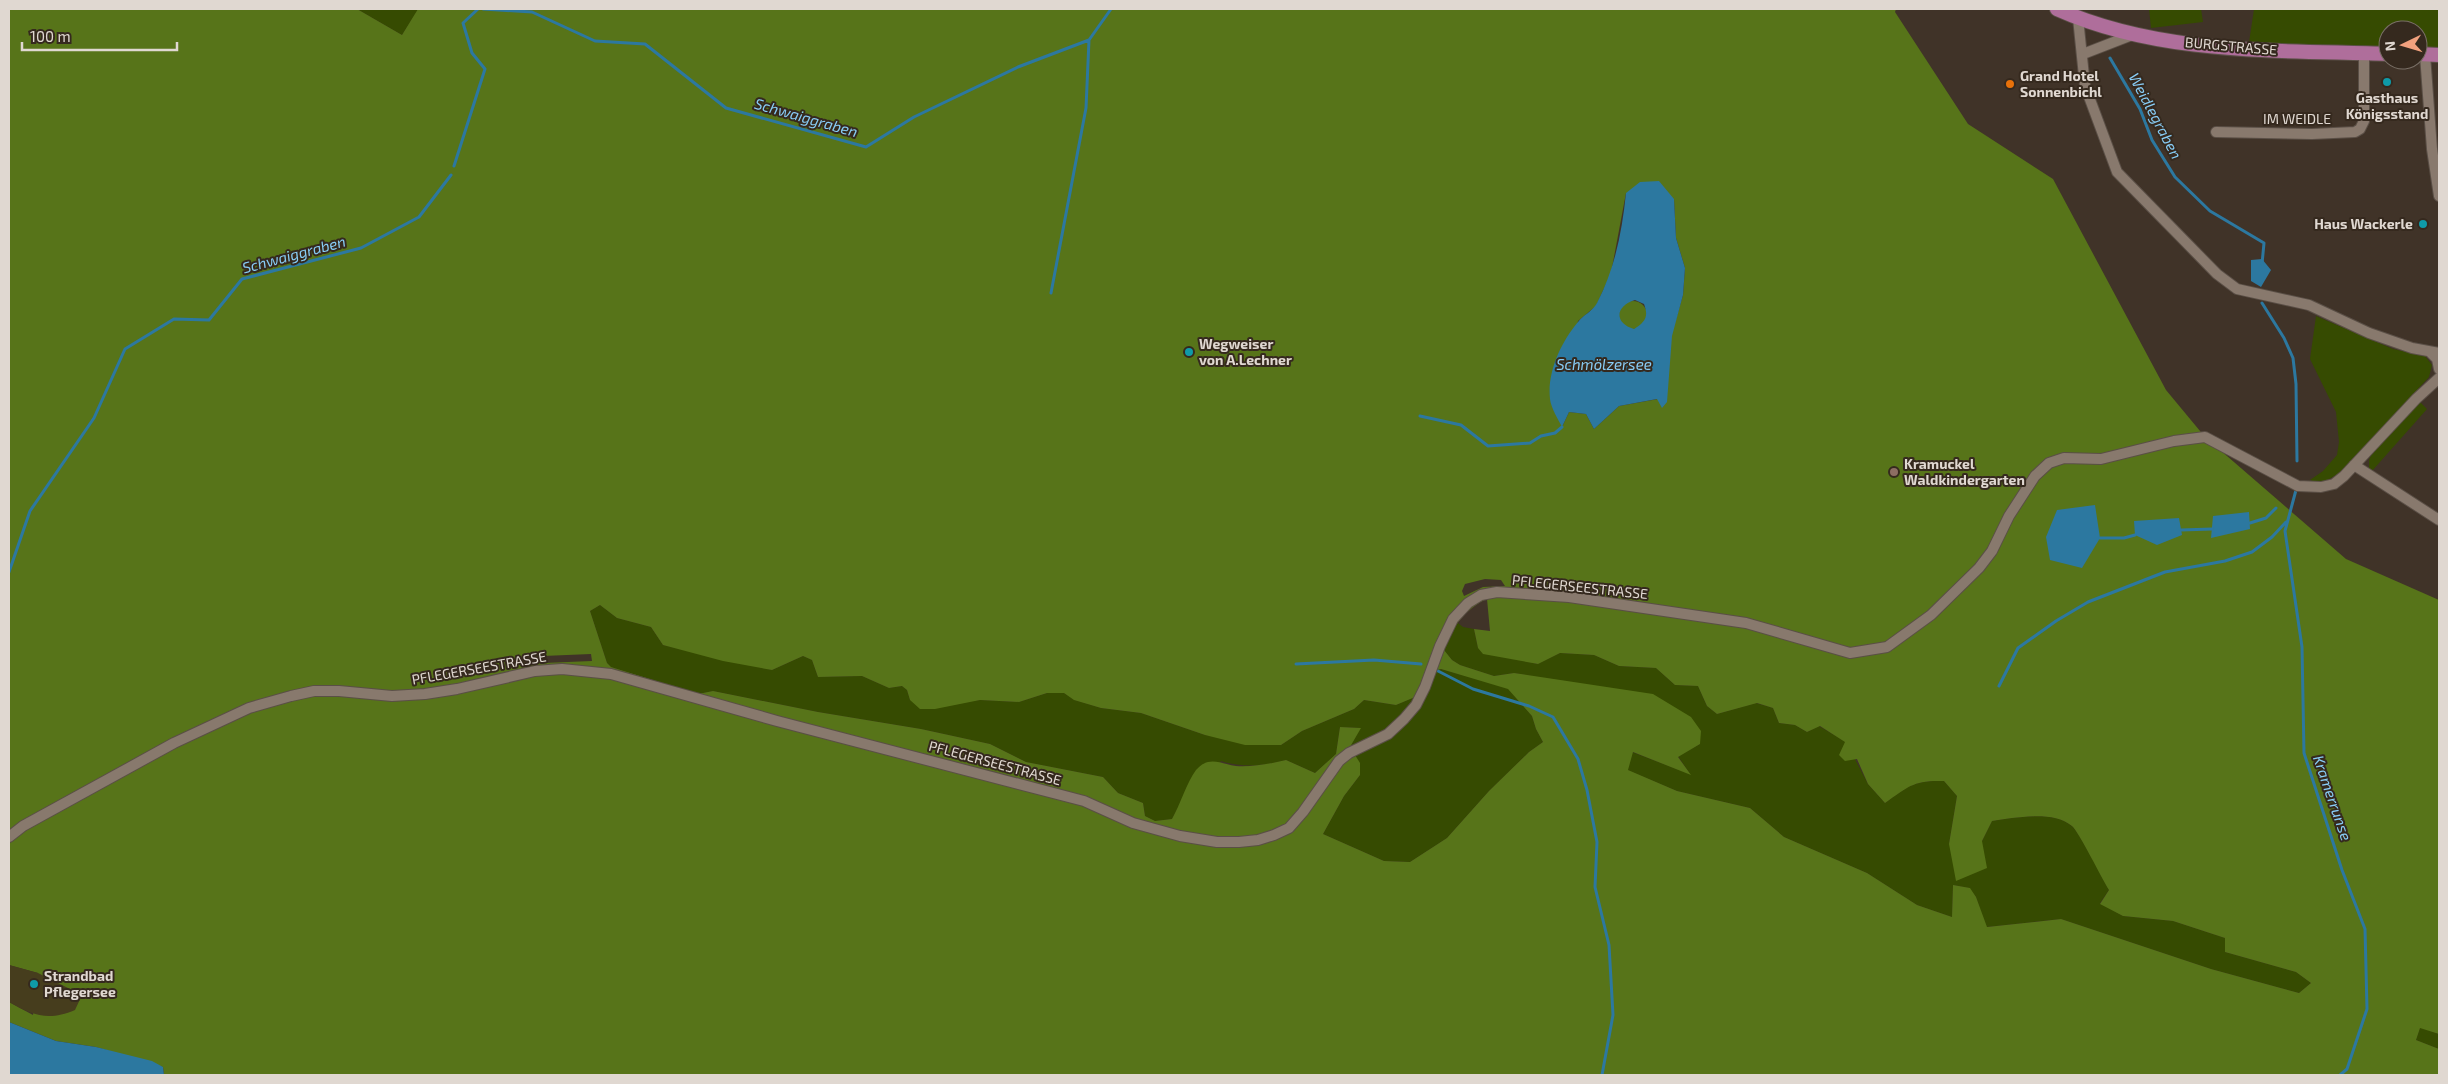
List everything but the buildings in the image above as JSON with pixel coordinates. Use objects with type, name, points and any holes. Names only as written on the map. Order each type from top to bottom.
[{"type":"main road","name":"BURGSTRASSE","points":[[2057,9],[2078,18],[2132,35],[2221,48],[2378,54]]},
{"type":"street","points":[[2078,18],[2085,86],[2117,172],[2217,274],[2237,289],[2309,305],[2370,333],[2435,353],[2439,374],[2354,465],[2439,520]]},
{"type":"street","points":[[2082,54],[2132,35]]},
{"type":"street","name":"IM WEIDLE","points":[[2216,132],[2312,134],[2355,132],[2360,129],[2364,121],[2364,53]]},
{"type":"street","points":[[2428,70],[2432,149],[2439,196]]},
{"type":"street","name":"PFLEGERSEESTRASSE","points":[[9,837],[23,826],[174,743],[250,708],[266,703],[314,691],[339,691],[392,696],[425,694],[457,689],[535,671],[562,669],[611,674],[777,721],[1084,801],[1133,823],[1180,836],[1217,842],[1239,842],[1274,835],[1289,828],[1303,812],[1339,761],[1349,753],[1388,734],[1404,719],[1416,705],[1425,687],[1448,628],[1460,611],[1480,595],[1497,592],[1569,597],[1746,623],[1850,653],[1887,647],[1931,615],[1979,568],[1992,551],[2009,516],[2035,476],[2049,463],[2064,458],[2101,458],[2174,441],[2205,437],[2299,487],[2321,487],[2334,484],[2354,465]]},
{"type":"green space","points":[[9,9],[357,9],[402,35],[418,9],[1896,9],[1895,12],[1968,124],[2053,179],[2166,390],[2205,437],[2346,559],[2439,600],[2439,1034],[2420,1028],[2416,1040],[2439,1049],[2439,1075],[164,1075],[163,1067],[96,1047],[56,1041],[9,1022],[9,1002],[33,1015],[38,973],[9,965]],"holes":[[[1626,193],[1674,199],[1676,238],[1685,268],[1683,295],[1671,336],[1669,361],[1658,399],[1619,406],[1594,429],[1586,414],[1569,412],[1562,427],[1578,321],[1596,306],[1611,273]],[[1485,579],[1501,580],[1505,586],[1483,587],[1464,596],[1462,591],[1465,584]],[[1487,599],[1490,631],[1474,629],[1478,648],[1483,654],[1538,664],[1560,653],[1594,655],[1619,666],[1656,668],[1675,685],[1698,686],[1707,706],[1717,714],[1757,703],[1773,708],[1779,723],[1795,725],[1807,732],[1820,726],[1845,742],[1839,755],[1845,761],[1857,759],[1868,784],[1885,803],[1912,785],[1944,781],[1957,796],[1949,844],[1956,881],[1987,868],[1982,841],[1992,821],[2034,816],[2054,818],[2072,826],[2109,890],[2100,904],[2123,916],[2173,921],[2225,938],[2225,952],[2296,972],[2311,983],[2299,993],[2211,969],[2061,919],[1987,927],[1976,897],[1970,888],[1953,885],[1952,917],[1917,905],[1867,873],[1784,837],[1750,808],[1677,791],[1628,770],[1633,752],[1691,775],[1678,757],[1700,744],[1701,731],[1691,717],[1653,694],[1514,673],[1494,676],[1460,665],[1452,660],[1444,650],[1447,642],[1460,620],[1472,608]],[[600,605],[617,618],[651,627],[663,645],[723,661],[772,670],[803,656],[812,660],[818,677],[862,676],[889,688],[902,686],[907,690],[910,700],[920,709],[935,709],[980,700],[1019,702],[1047,693],[1064,693],[1074,700],[1101,708],[1141,713],[1205,735],[1245,745],[1281,745],[1302,731],[1354,709],[1364,700],[1396,705],[1427,692],[1437,670],[1441,669],[1508,689],[1532,716],[1543,742],[1529,752],[1489,791],[1447,838],[1410,862],[1384,861],[1323,834],[1344,796],[1360,775],[1360,763],[1350,747],[1361,728],[1340,727],[1336,754],[1315,773],[1286,760],[1248,766],[1215,762],[1201,765],[1193,775],[1172,819],[1155,821],[1145,816],[1143,803],[1118,793],[1103,777],[1026,762],[990,744],[921,729],[818,712],[713,691],[698,694],[611,667],[607,663],[590,611]],[[591,654],[592,661],[543,663],[543,656]]]},
{"type":"green space","points":[[357,9],[418,9],[418,10],[402,35]]},
{"type":"green space","points":[[2149,9],[2201,9],[2203,22],[2151,28]]},
{"type":"green space","points":[[2254,9],[2439,9],[2439,55],[2428,54],[2428,20],[2378,20],[2378,54],[2248,49]]},
{"type":"green space","points":[[1633,301],[1643,305],[1647,315],[1643,325],[1633,329],[1623,325],[1619,315],[1623,305]]},
{"type":"green space","points":[[2316,316],[2393,349],[2425,356],[2432,365],[2429,377],[2340,473],[2320,484],[2310,480],[2323,471],[2337,455],[2339,442],[2336,412],[2310,359]]},
{"type":"green space","points":[[2420,402],[2427,409],[2372,471],[2369,469],[2369,460],[2372,453]]},
{"type":"green space","points":[[600,605],[617,618],[651,627],[663,645],[772,670],[803,656],[812,660],[818,677],[862,676],[889,688],[902,686],[907,690],[910,700],[958,703],[980,700],[1019,702],[1047,693],[1064,693],[1075,700],[1101,708],[1141,713],[1205,735],[1281,745],[1302,731],[1354,709],[1364,700],[1396,705],[1426,692],[1437,670],[1441,669],[1508,688],[1532,716],[1543,742],[1529,752],[1489,791],[1447,838],[1410,862],[1384,861],[1323,834],[1344,796],[1360,775],[1350,747],[1360,728],[1340,727],[1336,754],[1315,773],[1286,760],[1254,765],[1237,765],[1221,761],[1178,808],[1172,819],[1155,821],[1145,816],[1143,803],[1118,793],[1103,777],[1026,762],[990,744],[921,729],[818,712],[713,691],[698,694],[611,667],[607,663],[590,611]]},
{"type":"green space","points":[[1458,623],[1463,627],[1474,629],[1478,648],[1537,664],[1560,653],[1594,655],[1619,666],[1656,668],[1675,685],[1698,686],[1707,706],[1717,714],[1756,703],[1773,708],[1779,723],[1795,725],[1807,732],[1819,726],[1846,742],[1868,784],[1885,803],[1912,785],[1944,781],[1957,796],[1949,844],[1982,841],[1992,821],[2034,816],[2064,821],[2075,830],[2109,890],[2100,903],[2123,916],[2173,921],[2225,938],[2225,952],[2296,972],[2311,983],[2299,993],[2211,969],[2061,919],[1986,927],[1976,897],[1969,888],[1953,885],[1952,917],[1917,905],[1867,873],[1784,837],[1750,808],[1677,791],[1627,770],[1632,752],[1690,774],[1678,756],[1700,744],[1579,684],[1514,673],[1494,676],[1460,665],[1452,660],[1444,650],[1449,635]]},
{"type":"green space","points":[[2420,1027],[2439,1034],[2439,1049],[2416,1040]]},
{"type":"sand","name":"Strandbad Pflegersee","points":[[9,965],[38,973],[82,995],[75,1010],[49,1016],[34,1014],[9,1002]]},
{"type":"water","name":"Schmölzersee","points":[[1659,181],[1674,199],[1676,238],[1685,268],[1683,295],[1672,336],[1667,402],[1662,408],[1657,399],[1619,406],[1594,429],[1586,414],[1569,412],[1562,427],[1553,410],[1550,399],[1551,378],[1556,358],[1572,330],[1595,306],[1603,290],[1617,250],[1626,193],[1640,182]],"holes":[[[1635,300],[1644,304],[1646,316],[1641,324],[1634,329],[1623,323],[1620,319],[1620,314],[1624,306]]]},
{"type":"water","points":[[2262,259],[2271,270],[2261,287],[2251,281],[2251,260]]},
{"type":"water","points":[[2095,505],[2100,538],[2082,568],[2050,560],[2046,537],[2057,510]]},
{"type":"water","points":[[2249,512],[2250,529],[2211,538],[2213,516]]},
{"type":"water","points":[[2179,518],[2182,535],[2157,545],[2135,535],[2134,521]]},
{"type":"water","points":[[9,1022],[56,1041],[96,1047],[152,1061],[163,1067],[164,1075],[9,1075]]},
{"type":"waterway","name":"Schwaiggraben","points":[[454,166],[485,69],[472,53],[463,23],[478,9]]},
{"type":"waterway","name":"Schwaiggraben","points":[[483,9],[532,12],[595,41],[645,44],[726,108],[866,147],[914,117],[1018,67],[1089,40],[1111,9]]},
{"type":"waterway","points":[[1051,293],[1086,108],[1089,40]]},
{"type":"waterway","name":"Weidlegraben","points":[[2110,58],[2140,109],[2152,140],[2175,177],[2210,211],[2264,243],[2262,264]]},
{"type":"waterway","name":"Schwaiggraben","points":[[9,572],[30,511],[94,418],[125,349],[174,319],[209,320],[242,279],[361,248],[419,217],[451,175]]},
{"type":"waterway","name":"Weidlegraben","points":[[2262,303],[2284,338],[2293,358],[2296,384],[2297,461]]},
{"type":"waterway","points":[[1420,416],[1461,425],[1488,446],[1530,443],[1541,436],[1555,433],[1562,427]]},
{"type":"waterway","name":"Kramerrunse","points":[[2296,490],[2285,531],[2302,647],[2304,753],[2342,870],[2365,929],[2367,1009],[2347,1069],[2340,1075]]},
{"type":"waterway","points":[[2250,523],[2266,518],[2276,508]]},
{"type":"waterway","points":[[1999,686],[2018,648],[2056,621],[2088,602],[2165,572],[2225,561],[2252,552],[2272,537],[2286,522]]},
{"type":"waterway","points":[[2181,530],[2212,529]]},
{"type":"waterway","points":[[2100,538],[2124,538],[2135,535]]},
{"type":"waterway","points":[[1296,664],[1374,660],[1421,664]]},
{"type":"waterway","points":[[1438,671],[1473,689],[1529,706],[1553,717],[1578,759],[1587,790],[1597,842],[1595,887],[1609,945],[1613,1015],[1602,1075]]},
{"type":"place","name":"Gasthaus Königsstand","points":[[2387,82]]},
{"type":"place","name":"Grand Hotel Sonnenbichl","points":[[2010,84]]},
{"type":"place","name":"Haus Wackerle","points":[[2423,224]]},
{"type":"place","name":"Wegweiser von A.Lechner","points":[[1189,352]]},
{"type":"place","name":"Kramuckel Waldkindergarten","points":[[1894,472]]},
{"type":"place","name":"Strandbad Pflegersee","points":[[34,984]]}]
